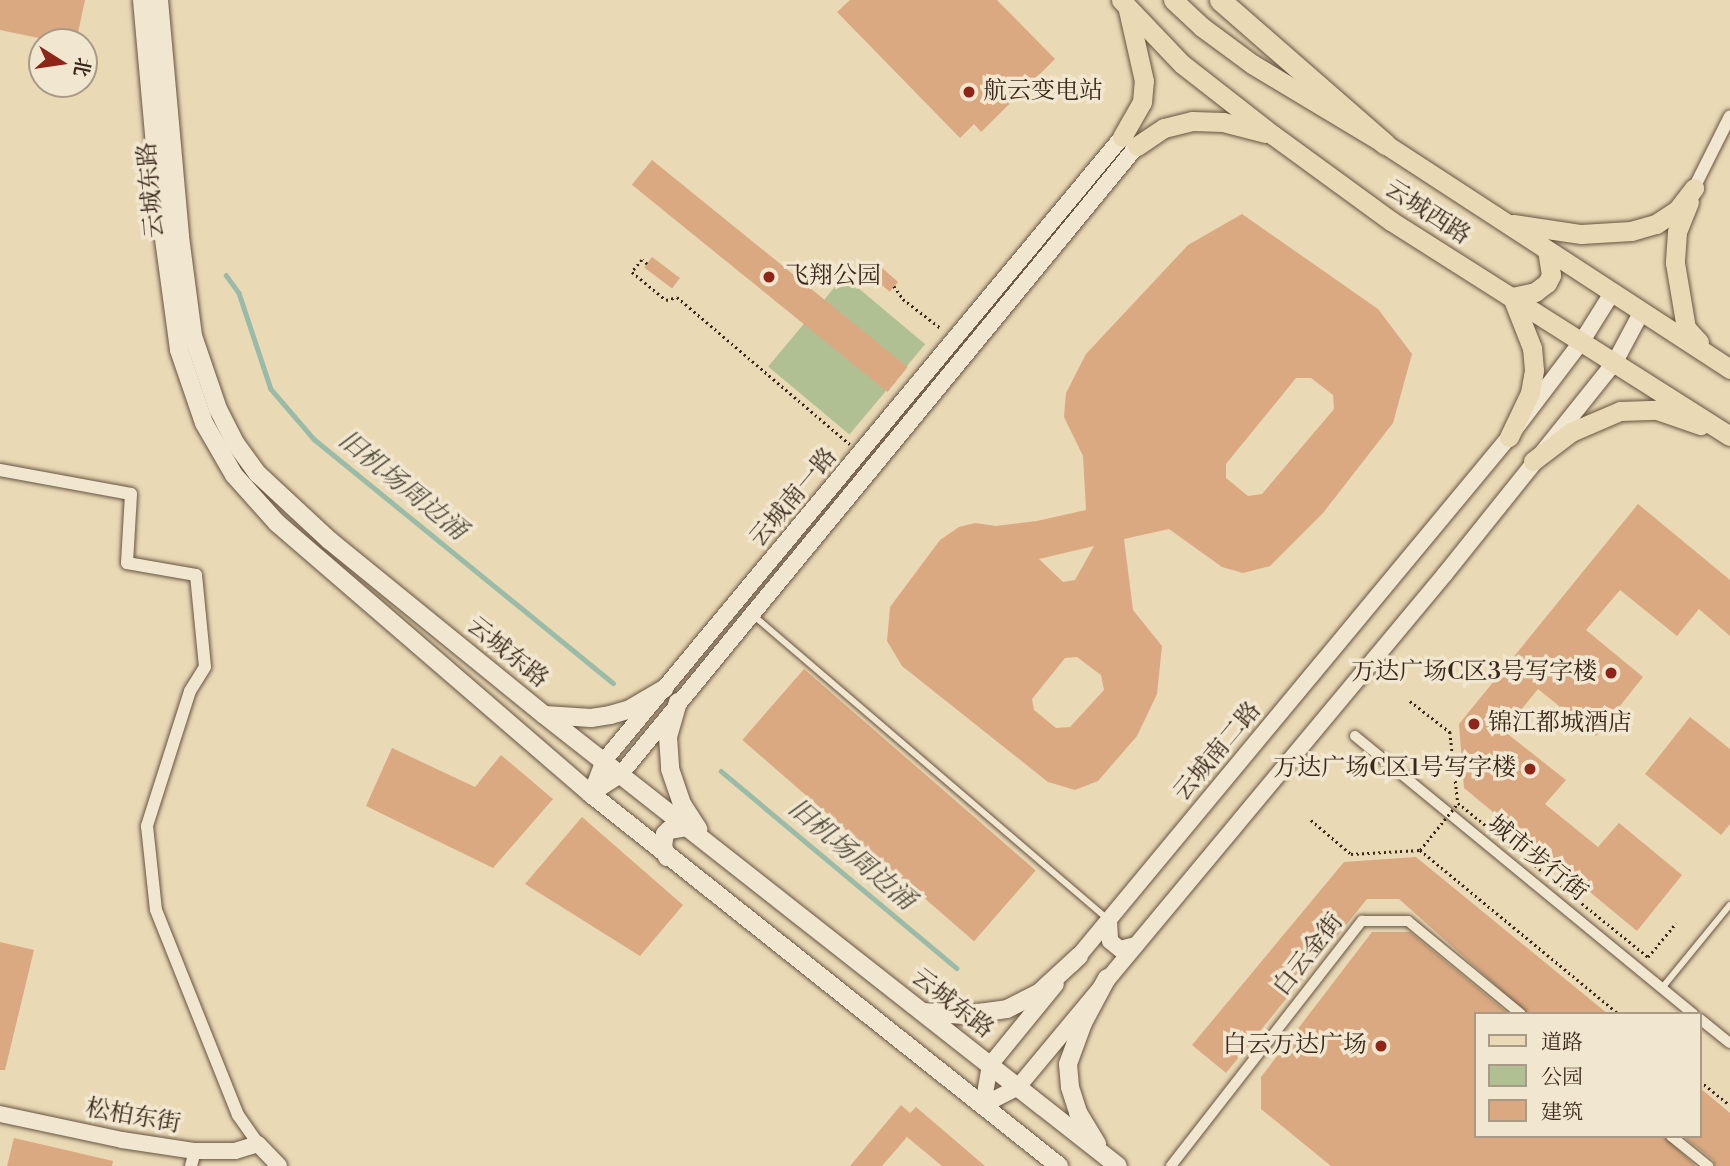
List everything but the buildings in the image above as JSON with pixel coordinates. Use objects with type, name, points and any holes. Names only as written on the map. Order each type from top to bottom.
[{"type":"highway","points":[[1220,0],[1385,144]]},
{"type":"main road","name":"云城东路","points":[[142,0],[173,315],[192,396],[217,449],[254,500],[277,523],[667,857],[1059,1166]]},
{"type":"main road","name":"云城东路","points":[[159,0],[180,237],[193,336],[218,409],[236,444],[280,497],[543,714],[1118,1166]]},
{"type":"main road","name":"云城西路","points":[[1173,0],[1202,27],[1252,64],[1385,144],[1723,365]]},
{"type":"main road","points":[[1124,3],[1144,81],[1142,102],[1130,141]]},
{"type":"main road","name":"云城西路","points":[[1124,3],[1182,64],[1273,135],[1391,221],[1730,436]]},
{"type":"main road","points":[[1130,141],[1192,121],[1223,122],[1273,135]]},
{"type":"main road","points":[[1503,222],[1581,234],[1631,231],[1656,224],[1677,211],[1694,188]]},
{"type":"main road","points":[[1694,188],[1677,232],[1675,263],[1679,298],[1686,328],[1723,365]]},
{"type":"main road","points":[[1509,437],[1530,393],[1534,370],[1532,348],[1512,297],[1535,292],[1547,283],[1551,275],[1547,250]]},
{"type":"main road","points":[[1534,461],[1571,432],[1602,416],[1641,408],[1657,410],[1730,436]]},
{"type":"main road","points":[[543,714],[591,718],[610,715],[628,710],[664,689]]},
{"type":"main road","points":[[678,702],[668,737],[670,769],[690,819],[714,847]]},
{"type":"main road","points":[[667,857],[663,846],[665,834],[687,827]]},
{"type":"main road","points":[[922,1012],[964,1015],[1007,1009],[1040,992],[1079,956]]},
{"type":"main road","points":[[1102,1153],[1078,1112],[1070,1087],[1068,1063],[1083,1023],[1107,978]]},
{"type":"street","points":[[1694,188],[1730,116]]},
{"type":"street","name":"云城南一路","points":[[591,794],[603,762],[956,339],[1130,141]]},
{"type":"street","name":"云城南一路","points":[[678,702],[1130,141]]},
{"type":"street","name":"云城南二路","points":[[983,1105],[990,1065],[1509,437],[1582,341],[1612,293]]},
{"type":"street","points":[[983,1105],[1018,1087],[1445,574],[1615,362],[1642,311]]},
{"type":"street","points":[[0,470],[131,494],[127,563],[196,575],[205,667],[190,691],[147,826],[156,910],[238,1115],[258,1144],[279,1166]]},
{"type":"street","points":[[591,794],[620,775],[678,702]]},
{"type":"street","name":"城市步行街","points":[[1355,736],[1691,1012]]},
{"type":"street","points":[[1109,920],[1110,941],[1120,949],[1136,945]]},
{"type":"street","name":"白云金街","points":[[1171,1166],[1362,921],[1408,921],[1519,1012]]},
{"type":"street","points":[[1702,1021],[1730,1044]]},
{"type":"street","name":"松柏东街","points":[[0,1114],[122,1140],[193,1159],[258,1144]]},
{"type":"street","points":[[1673,1138],[1708,1166]]},
{"type":"lane","points":[[750,613],[1109,920]]},
{"type":"lane","points":[[1662,988],[1730,905]]},
{"type":"path","points":[[647,264],[642,260],[632,272],[666,300],[677,297],[861,453]]},
{"type":"path","points":[[894,286],[903,299],[956,339]]},
{"type":"path","points":[[1410,701],[1450,732],[1458,803],[1648,957],[1676,923]]},
{"type":"path","points":[[1420,850],[1458,803]]},
{"type":"path","points":[[1311,820],[1352,854],[1420,850],[1617,1012]]},
{"type":"path","points":[[1702,1083],[1730,1105]]},
{"type":"green space","name":"飞翔公园","points":[[844,276],[925,344],[849,435],[768,366]]},
{"type":"waterway","name":"旧机场周边涌","points":[[226,275],[239,293],[271,389],[314,439],[613,683]]},
{"type":"waterway","name":"旧机场周边涌","points":[[721,771],[957,968]]},
{"type":"place","name":"航云变电站","points":[[969,92]]},
{"type":"place","name":"飞翔公园","points":[[769,277]]},
{"type":"place","name":"万达广场C区3号写字楼","points":[[1611,673]]},
{"type":"place","name":"锦江都城酒店","points":[[1474,724]]},
{"type":"place","name":"万达广场C区1号写字楼","points":[[1530,769]]},
{"type":"place","name":"白云万达广场","points":[[1381,1046]]}]
